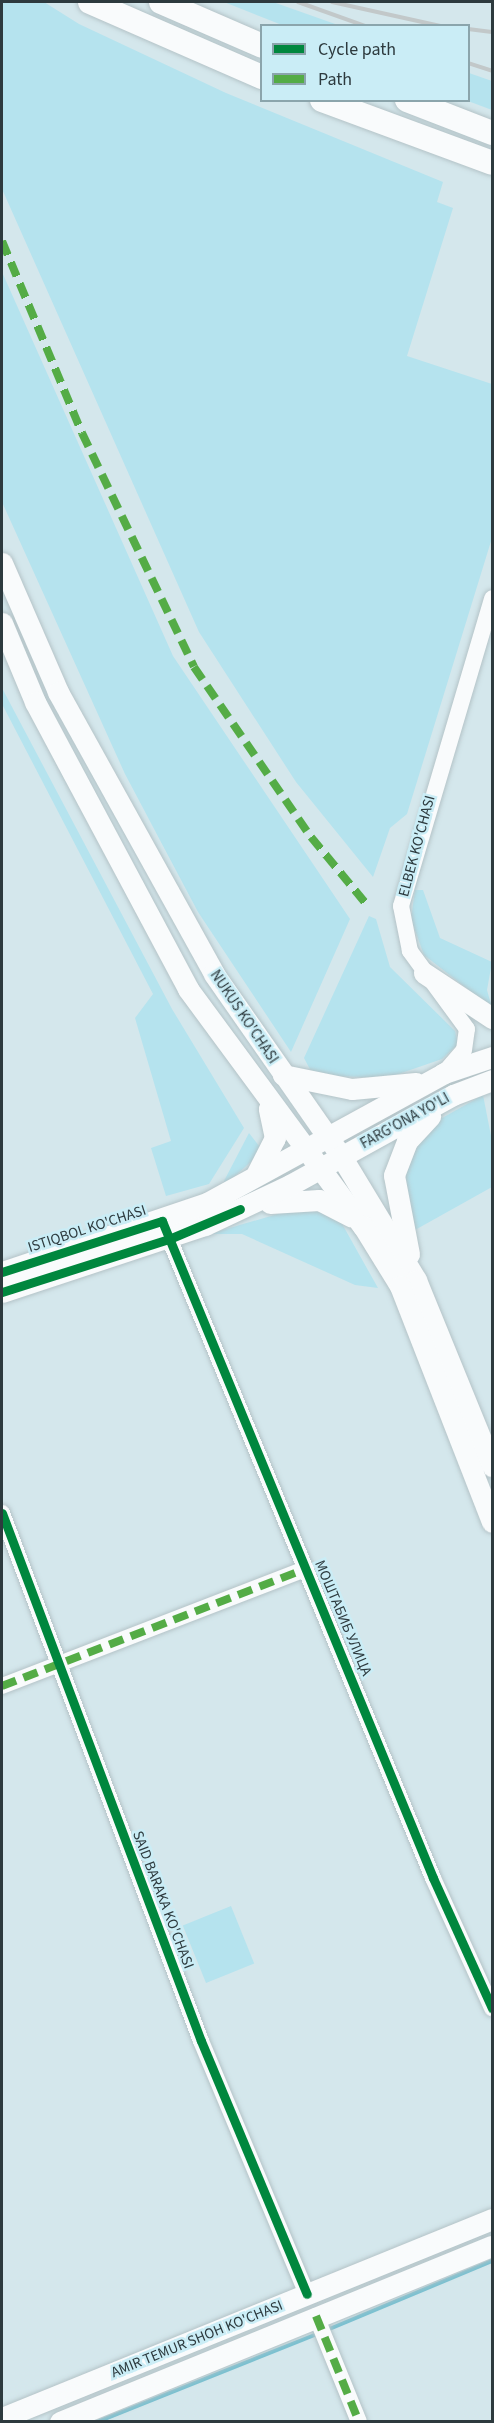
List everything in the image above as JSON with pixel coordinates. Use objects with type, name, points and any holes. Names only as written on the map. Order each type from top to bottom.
[{"type":"highway","points":[[90,2],[260,77]]},
{"type":"highway","points":[[161,2],[260,46]]},
{"type":"highway","points":[[327,102],[492,163]]},
{"type":"highway","points":[[412,102],[492,133]]},
{"type":"main road","name":"NUKUS KO'CHASI","points":[[2,563],[58,692],[133,832],[214,974],[341,1156],[416,1280],[492,1466]]},
{"type":"main road","name":"NUKUS KO'CHASI","points":[[2,623],[35,702],[182,978],[261,1092],[363,1226],[400,1286],[492,1522]]},
{"type":"main road","points":[[424,972],[492,1018]]},
{"type":"main road","name":"FARG'ONA YO'LI","points":[[327,1136],[436,1078],[492,1057]]},
{"type":"main road","points":[[283,1075],[352,1089],[436,1078]]},
{"type":"main road","name":"FARG'ONA YO'LI","points":[[320,1168],[453,1095],[492,1080]]},
{"type":"main road","points":[[244,1185],[266,1162],[275,1138],[274,1119],[261,1092]]},
{"type":"main road","points":[[416,1280],[395,1196],[396,1168],[415,1129],[453,1095]]},
{"type":"main road","name":"ISTIQBOL KO'CHASI","points":[[2,1292],[166,1230],[327,1136]]},
{"type":"main road","name":"ISTIQBOL KO'CHASI","points":[[2,1272],[240,1209],[320,1168]]},
{"type":"main road","points":[[240,1209],[309,1198],[335,1206],[363,1226]]},
{"type":"main road","name":"AMIR TEMUR SHOH KO'CHASI","points":[[2,2418],[492,2219]]},
{"type":"main road","name":"AMIR TEMUR SHOH KO'CHASI","points":[[60,2421],[492,2246]]},
{"type":"main road","name":"SAID BARAKA KO'CHASI","points":[[308,2294],[316,2316]]},
{"type":"street","name":"ELBEK KO'CHASI","points":[[436,1078],[464,1050],[467,1029],[424,972],[405,941],[402,894],[492,598]]},
{"type":"street","name":"МОШТАБИБ УЛИЦА","points":[[166,1230],[306,1569],[492,2008]]},
{"type":"street","name":"SAID BARAKA KO'CHASI","points":[[2,1513],[56,1664],[201,2042],[308,2294]]},
{"type":"street","points":[[2,1686],[306,1569]]},
{"type":"street","name":"SAID BARAKA KO'CHASI","points":[[316,2316],[359,2421]]},
{"type":"shaded area","points":[[2,2],[44,2],[79,24],[226,93],[443,182],[437,202],[453,208],[407,356],[492,384],[492,538],[407,814],[390,828],[373,877],[296,782],[199,632],[2,189]]},
{"type":"shaded area","points":[[224,2],[273,2],[335,24],[279,24]]},
{"type":"shaded area","points":[[470,73],[492,81],[492,110],[470,102]]},
{"type":"shaded area","points":[[2,272],[173,656],[350,919],[291,1052],[198,912],[125,774],[2,502]]},
{"type":"shaded area","points":[[2,688],[172,1009],[244,1128],[209,1184],[166,1196],[151,1148],[171,1141],[135,1018],[153,994],[2,704]]},
{"type":"shaded area","points":[[415,890],[423,890],[440,938],[492,962],[487,990],[492,1008],[424,955],[411,919]]},
{"type":"shaded area","points":[[369,916],[376,919],[390,967],[455,1031],[458,1044],[442,1059],[387,1078],[313,1075],[304,1058]]},
{"type":"shaded area","points":[[483,1095],[492,1141],[492,1187],[415,1230],[401,1180],[408,1158],[428,1126]]},
{"type":"shaded area","points":[[249,1133],[263,1151],[226,1184],[224,1181]]},
{"type":"shaded area","points":[[320,1208],[341,1222],[378,1288],[355,1285],[242,1234],[209,1234],[288,1211]]},
{"type":"shaded area","points":[[231,1906],[254,1963],[206,1983],[183,1925]]},
{"type":"waterway","points":[[327,2330],[492,2261]]},
{"type":"waterway","points":[[97,2422],[317,2334]]},
{"type":"railway","points":[[298,2],[359,24]]},
{"type":"railway","points":[[332,2],[431,24]]},
{"type":"railway","points":[[470,29],[492,32]]},
{"type":"railway","points":[[470,64],[492,71]]},
{"type":"marked path","points":[[2,241],[82,433],[194,667],[311,837],[367,905]]},
{"type":"marked path","points":[[2,1686],[306,1569]]},
{"type":"marked path","points":[[316,2316],[359,2422]]},
{"type":"cycle path","points":[[2,1292],[169,1239],[240,1209]]},
{"type":"cycle path","points":[[2,1272],[162,1221],[433,1878],[492,2008]]},
{"type":"cycle path","points":[[2,1513],[201,2041],[307,2294]]}]
